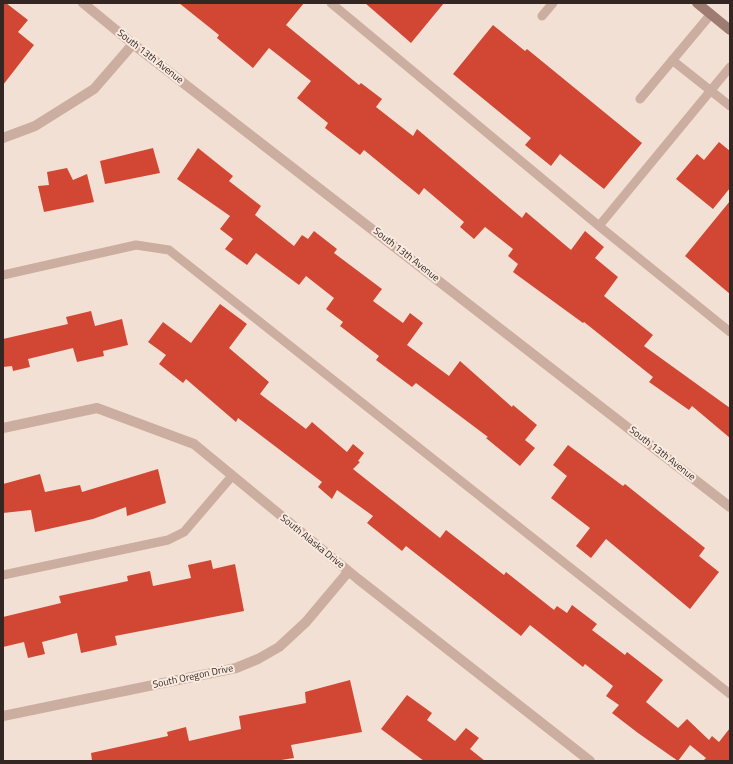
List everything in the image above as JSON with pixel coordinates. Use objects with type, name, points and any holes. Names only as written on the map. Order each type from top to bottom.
[{"type":"main road","points":[[697,3],[730,30]]},
{"type":"street","name":"South 13th Avenue","points":[[83,3],[133,44],[730,507]]},
{"type":"street","points":[[3,138],[35,126],[94,89],[133,44]]},
{"type":"street","name":"South Alaska Drive","points":[[3,428],[97,408],[194,444],[348,572],[590,761]]},
{"type":"street","name":"South Oregon Drive","points":[[3,716],[236,668],[253,662],[279,647],[300,627],[348,572]]},
{"type":"lane","points":[[331,3],[599,226],[730,332]]},
{"type":"lane","points":[[542,16],[553,3]]},
{"type":"lane","points":[[640,99],[711,14]]},
{"type":"lane","points":[[672,60],[730,106]]},
{"type":"lane","points":[[599,226],[730,67]]},
{"type":"lane","points":[[3,275],[136,245],[169,250],[730,694]]},
{"type":"lane","points":[[3,575],[168,540],[184,532],[232,476]]},
{"type":"building","points":[[3,3],[6,3],[28,20],[18,32],[34,45],[3,85]]},
{"type":"building","points":[[179,3],[304,3],[286,25],[359,85],[361,83],[382,99],[376,107],[413,136],[417,129],[522,218],[526,212],[571,250],[585,231],[604,247],[595,258],[618,277],[604,296],[653,335],[644,346],[730,408],[730,438],[692,406],[689,410],[649,382],[653,377],[584,322],[583,323],[513,272],[518,264],[508,256],[513,249],[485,227],[474,239],[460,227],[464,222],[424,188],[419,195],[364,150],[360,155],[325,128],[328,123],[297,98],[311,81],[269,48],[253,68],[217,38],[219,35]]},
{"type":"building","points":[[365,3],[444,3],[411,43]]},
{"type":"building","points":[[493,25],[525,51],[527,49],[642,143],[604,189],[560,154],[551,166],[525,145],[531,138],[453,74]]},
{"type":"building","points":[[719,142],[730,151],[730,188],[713,209],[676,179],[697,154],[704,160]]},
{"type":"building","points":[[153,148],[160,173],[105,184],[100,161]]},
{"type":"building","points":[[198,148],[233,176],[229,181],[261,206],[255,215],[294,246],[302,235],[308,239],[314,231],[337,249],[334,253],[382,289],[373,301],[403,323],[410,313],[423,323],[407,345],[449,376],[460,361],[512,407],[513,405],[537,425],[525,440],[535,448],[520,466],[486,438],[488,437],[416,383],[412,387],[376,360],[379,356],[340,326],[343,322],[326,309],[334,298],[306,276],[299,285],[256,253],[247,265],[225,249],[233,239],[220,229],[230,216],[177,179]]},
{"type":"building","points":[[67,168],[73,180],[87,174],[94,202],[44,212],[38,186],[49,185],[47,172]]},
{"type":"building","points":[[730,201],[730,294],[685,256]]},
{"type":"building","points":[[220,304],[247,324],[229,348],[269,382],[260,394],[306,429],[312,422],[347,452],[353,444],[364,453],[358,461],[360,462],[353,469],[440,538],[446,530],[504,575],[506,572],[554,610],[557,606],[567,613],[572,605],[597,624],[592,630],[625,655],[627,652],[663,680],[646,702],[678,728],[687,719],[709,740],[712,736],[719,742],[730,728],[730,761],[703,761],[706,758],[690,745],[678,761],[612,713],[619,705],[606,696],[613,686],[585,664],[583,667],[530,625],[521,636],[406,546],[402,551],[367,523],[373,516],[337,490],[332,499],[318,487],[322,482],[238,418],[236,422],[186,379],[183,383],[159,364],[166,355],[148,342],[163,322],[191,343]]},
{"type":"building","points":[[91,311],[95,326],[122,319],[128,345],[103,351],[104,356],[77,362],[73,348],[28,359],[30,367],[13,371],[12,366],[3,367],[3,339],[68,324],[66,317]]},
{"type":"building","points":[[568,445],[623,486],[625,484],[705,548],[699,556],[719,572],[690,609],[606,539],[591,558],[576,546],[590,528],[551,498],[567,476],[553,465]]},
{"type":"building","points":[[158,469],[166,503],[127,516],[126,507],[93,519],[35,532],[31,510],[3,513],[3,484],[40,474],[45,492],[80,485],[82,492]]},
{"type":"building","points":[[211,560],[213,569],[235,564],[244,611],[115,636],[117,645],[81,653],[77,633],[42,642],[45,654],[28,658],[24,642],[3,647],[3,617],[61,603],[59,596],[128,581],[127,576],[150,571],[153,586],[191,578],[188,565]]},
{"type":"building","points":[[350,680],[362,732],[291,745],[294,758],[275,761],[92,761],[91,753],[168,736],[167,732],[186,727],[189,741],[241,729],[239,716],[306,703],[305,692]]},
{"type":"building","points":[[407,695],[432,713],[427,720],[455,741],[466,728],[479,738],[470,749],[485,761],[424,761],[381,729]]}]
